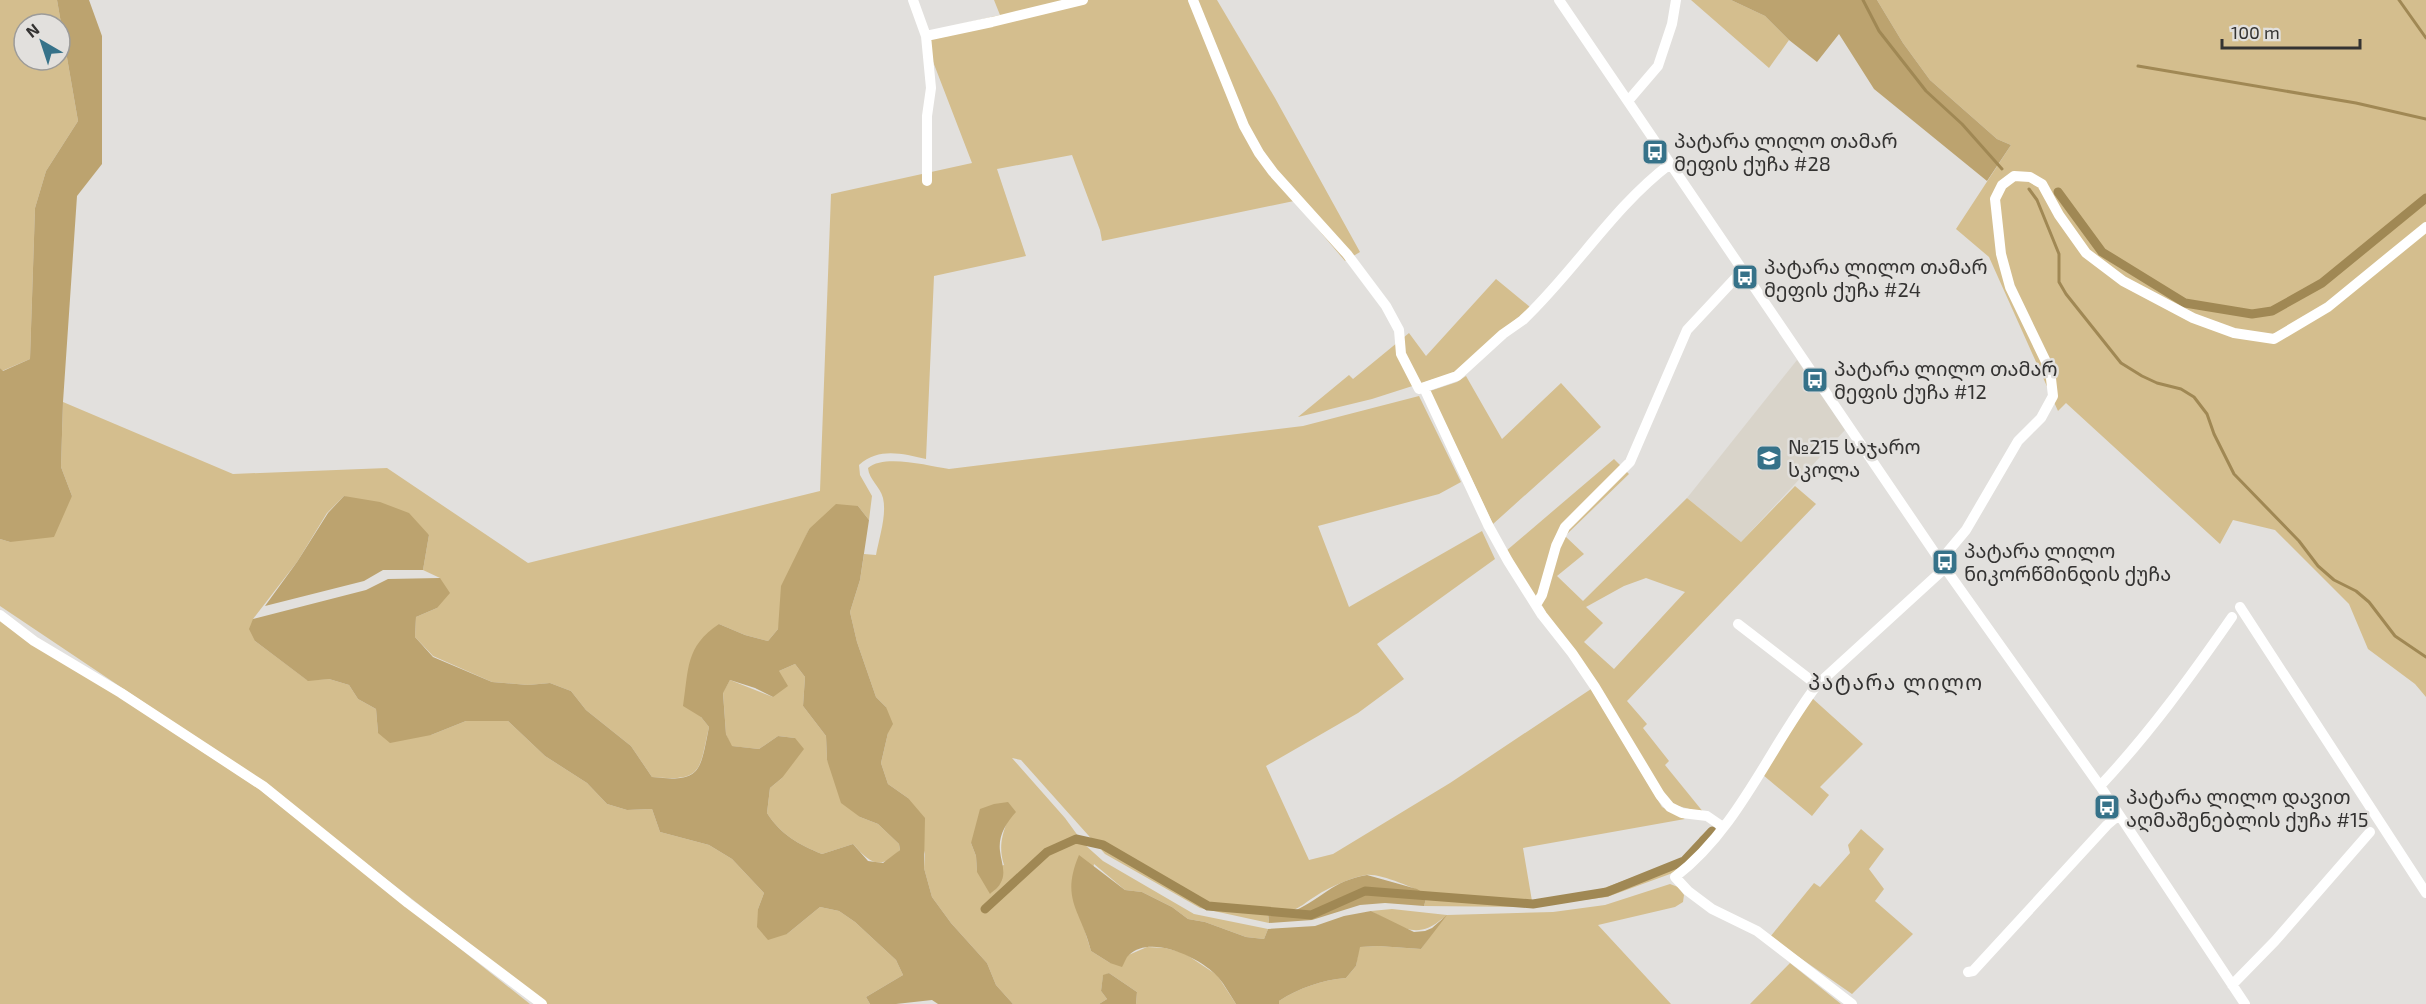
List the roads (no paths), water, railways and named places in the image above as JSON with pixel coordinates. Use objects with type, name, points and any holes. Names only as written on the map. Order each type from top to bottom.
[{"type":"street","points":[[913,0],[926,36],[931,88],[926,136],[927,181]]},
{"type":"street","points":[[926,36],[1083,0]]},
{"type":"street","points":[[1192,0],[1244,126],[1259,153],[1273,172],[1347,254],[1386,306],[1399,330],[1401,354],[1421,389],[1488,525],[1536,605],[1595,687],[1660,795],[1670,807],[1682,813],[1707,816],[1724,827]]},
{"type":"street","points":[[1559,0],[1943,564],[2100,786],[2245,1004]]},
{"type":"street","points":[[1628,101],[1658,66],[1672,24],[1676,0]]},
{"type":"street","points":[[1421,389],[1457,376],[1503,334],[1523,320],[1624,207],[1670,164]]},
{"type":"street","points":[[1852,1004],[1757,932],[1712,909],[1675,878],[1695,862],[1724,827],[1817,685],[1943,564],[1966,530],[2018,441],[2041,418],[2053,396],[2050,370],[2010,287],[2001,254],[1995,200],[2002,185],[2014,176],[2030,177],[2042,184],[2059,215],[2086,253],[2123,280],[2193,318],[2234,333],[2274,339],[2328,307],[2426,227]]},
{"type":"street","points":[[1536,605],[1542,595],[1556,546],[1565,527],[1630,462],[1687,330],[1743,270]]},
{"type":"street","points":[[2240,607],[2426,893]]},
{"type":"street","points":[[0,615],[34,641],[121,693],[263,786],[408,903],[542,1004]]},
{"type":"street","points":[[2100,786],[2184,686],[2232,617]]},
{"type":"street","points":[[1738,624],[1817,685]]},
{"type":"street","points":[[1968,972],[1973,971],[2107,825],[2119,815]]},
{"type":"street","points":[[2232,984],[2275,942],[2370,832]]},
{"type":"waterway","points":[[1863,0],[1879,31],[1926,91],[1962,124],[2002,169]]},
{"type":"waterway","points":[[2399,0],[2426,38]]},
{"type":"waterway","points":[[2138,66],[2356,103],[2426,119]]},
{"type":"waterway","points":[[2029,189],[2037,200],[2059,254],[2059,282],[2121,363],[2157,383],[2181,389],[2194,397],[2207,414],[2214,434],[2234,474],[2299,541],[2318,566],[2334,580],[2356,591],[2369,602],[2395,636],[2426,657]]},
{"type":"waterway","points":[[2058,192],[2102,252],[2185,303],[2252,314],[2272,311],[2322,283],[2426,198]]},
{"type":"waterway","points":[[985,909],[1047,852],[1076,839],[1103,845],[1208,906],[1311,915],[1365,891],[1533,904],[1607,892],[1684,861],[1712,831]]},
{"type":"place","name":"პატარა ლილო თამარ მეფის ქუჩა #28","points":[[1655,152]]},
{"type":"place","name":"პატარა ლილო თამარ მეფის ქუჩა #24","points":[[1745,277]]},
{"type":"place","name":"პატარა ლილო თამარ მეფის ქუჩა #12","points":[[1815,380]]},
{"type":"place","name":"№215 საჯარო სკოლა","points":[[1769,458]]},
{"type":"place","name":"პატარა ლილო ნიკორწმინდის ქუჩა","points":[[1945,562]]},
{"type":"place","name":"პატარა ლილო დავით აღმაშენებლის ქუჩა #15","points":[[2107,807]]},
{"type":"district","name":"პატარა ლილო","points":[[1896,681]]}]
